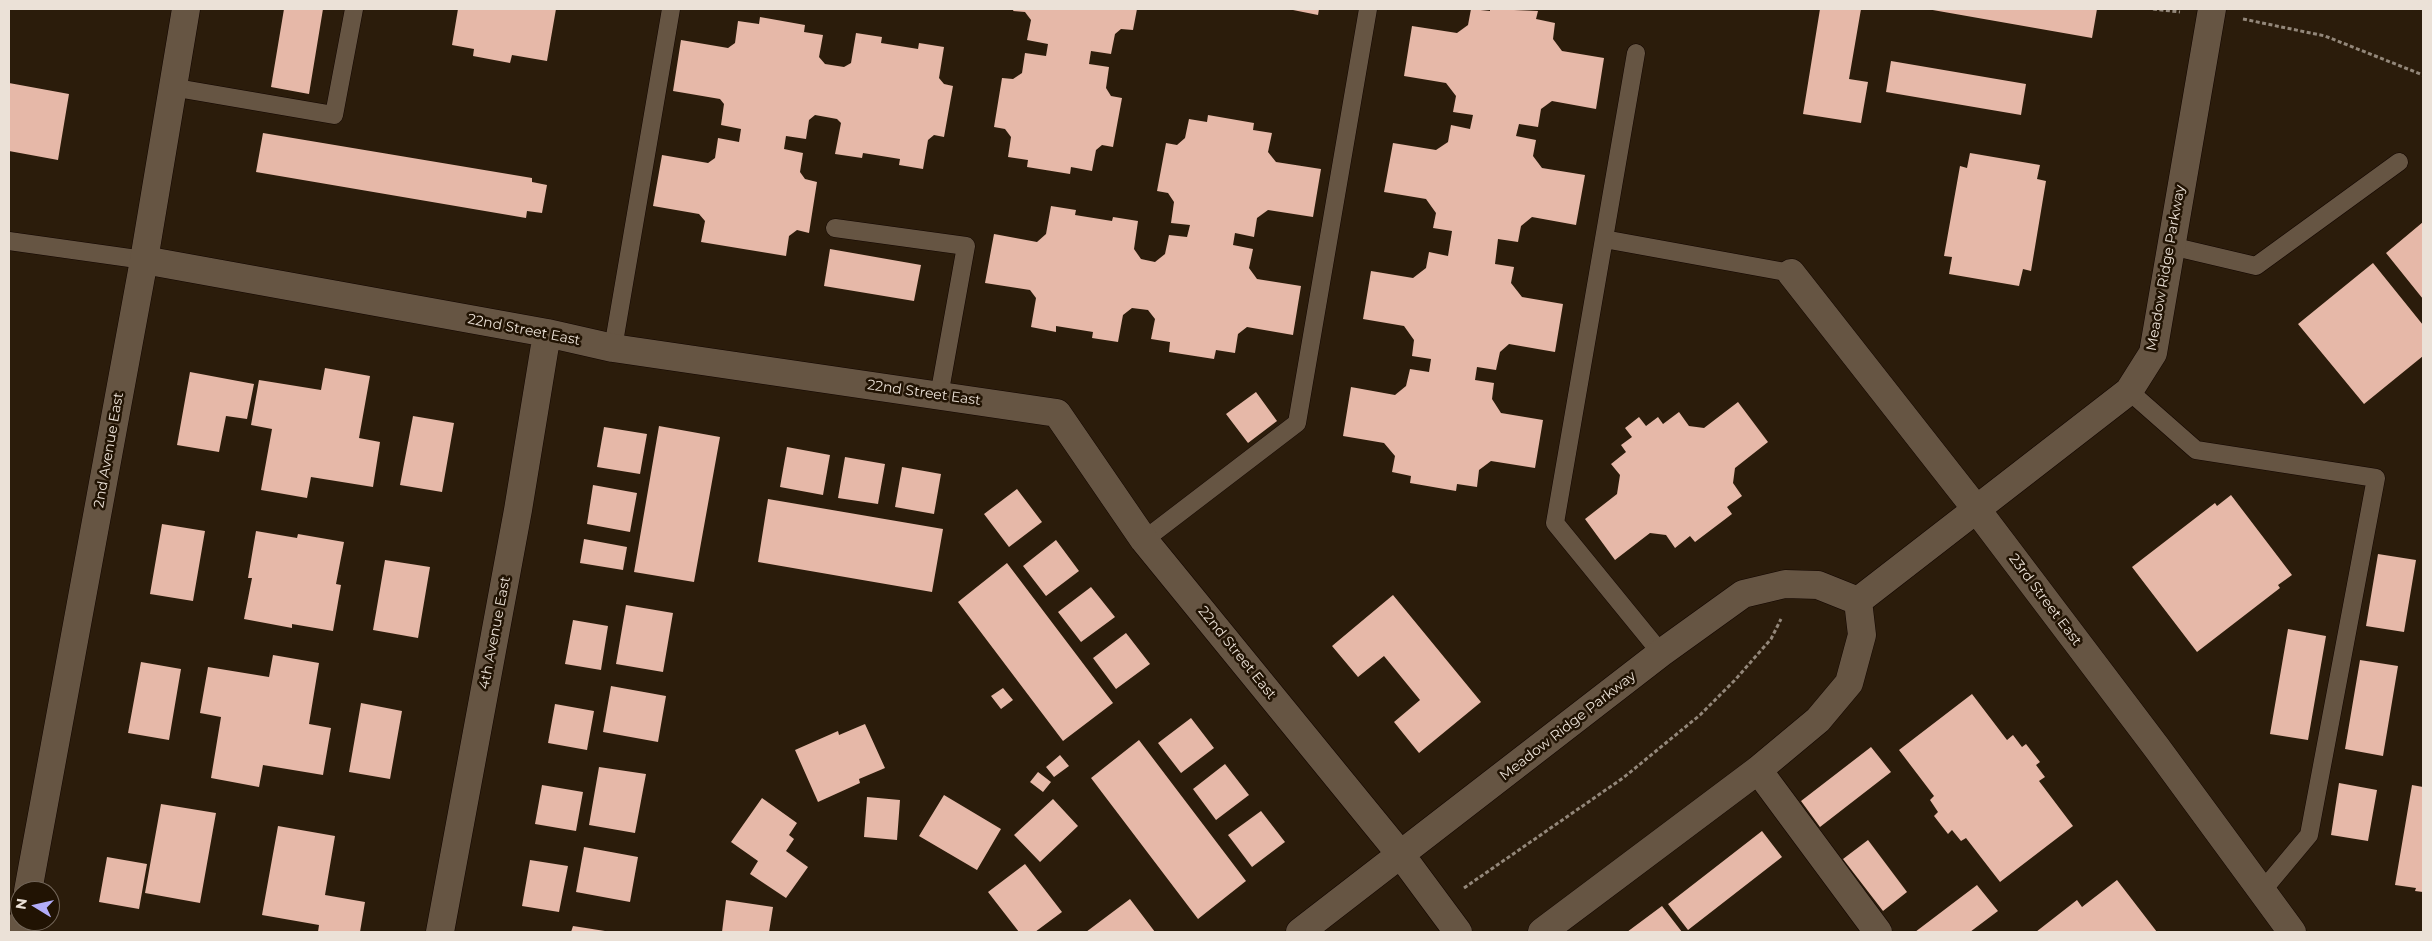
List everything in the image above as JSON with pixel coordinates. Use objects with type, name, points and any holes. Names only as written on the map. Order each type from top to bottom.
[{"type":"street","name":"2nd Avenue East","points":[[30,881],[144,260],[171,87],[186,9]]},
{"type":"street","name":"Meadow Ridge Parkway","points":[[1300,932],[1661,653],[1743,594],[1785,584],[1818,585],[1858,601],[2129,391],[2153,353],[2212,9]]},
{"type":"street","name":"22nd Street East","points":[[144,260],[547,333],[613,348],[1057,413],[1144,540],[1401,855],[1458,932]]},
{"type":"street","name":"23rd Street East","points":[[1791,273],[1977,510],[2263,890],[2292,932]]},
{"type":"street","name":"4th Avenue East","points":[[440,932],[518,510],[547,333]]},
{"type":"street","points":[[1542,932],[1758,770],[1818,720],[1849,683],[1862,635],[1858,601]]},
{"type":"street","points":[[1758,770],[1878,932]]},
{"type":"lane","points":[[171,87],[334,116],[354,9]]},
{"type":"lane","points":[[613,348],[671,9]]},
{"type":"lane","points":[[1144,540],[1297,423],[1368,9]]},
{"type":"lane","points":[[1636,54],[1555,523],[1661,653]]},
{"type":"lane","points":[[2171,246],[2256,266],[2399,162]]},
{"type":"lane","points":[[835,228],[966,246],[939,396]]},
{"type":"lane","points":[[1604,239],[1791,273]]},
{"type":"lane","points":[[9,241],[144,260]]},
{"type":"lane","points":[[2129,391],[2196,450],[2376,478],[2309,835],[2263,890]]},
{"type":"path","points":[[2153,9],[2161,10]]},
{"type":"path","points":[[2249,20],[2325,36],[2423,75]]},
{"type":"path","points":[[1440,909],[1466,887],[1623,778],[1700,715],[1735,680],[1771,639],[1798,585]]},
{"type":"building","points":[[284,9],[323,9],[309,94],[271,87]]},
{"type":"building","points":[[458,9],[556,9],[547,61],[512,55],[510,63],[473,56],[474,49],[452,45]]},
{"type":"building","points":[[1014,9],[1137,9],[1133,30],[1121,29],[1115,34],[1111,54],[1091,51],[1089,64],[1109,67],[1106,88],[1111,96],[1122,98],[1113,147],[1102,145],[1096,150],[1092,171],[1071,167],[1070,174],[1027,167],[1028,160],[1008,157],[1011,137],[1005,129],[994,127],[1002,78],[1013,79],[1022,73],[1025,53],[1046,56],[1048,44],[1027,40],[1031,20],[1025,12],[1013,11]]},
{"type":"building","points":[[1288,9],[1319,9],[1318,15]]},
{"type":"building","points":[[1471,9],[1538,11],[1536,19],[1555,23],[1553,39],[1562,51],[1604,58],[1596,109],[1552,101],[1541,109],[1538,127],[1519,124],[1516,136],[1536,140],[1533,156],[1542,168],[1585,175],[1576,225],[1532,217],[1521,226],[1518,242],[1498,239],[1495,264],[1514,267],[1511,283],[1522,297],[1563,304],[1555,352],[1509,344],[1500,352],[1496,370],[1477,367],[1475,380],[1494,383],[1492,399],[1501,413],[1543,420],[1535,468],[1491,461],[1479,470],[1477,487],[1457,484],[1456,491],[1410,483],[1411,476],[1392,472],[1395,456],[1384,443],[1343,436],[1351,387],[1395,395],[1406,386],[1410,369],[1429,372],[1431,359],[1412,356],[1414,340],[1404,326],[1363,319],[1371,271],[1413,278],[1426,268],[1429,252],[1448,256],[1452,231],[1433,228],[1436,213],[1426,199],[1384,192],[1393,143],[1436,150],[1448,142],[1451,125],[1470,129],[1473,115],[1453,112],[1456,96],[1446,83],[1404,76],[1412,26],[1457,33],[1468,25]]},
{"type":"building","points":[[1820,9],[1861,9],[1849,79],[1868,82],[1861,123],[1803,114]]},
{"type":"building","points":[[1927,9],[2097,9],[2092,38]]},
{"type":"building","points":[[760,17],[805,25],[804,32],[823,35],[819,57],[825,64],[844,67],[851,63],[856,33],[882,37],[881,43],[918,49],[919,43],[944,47],[939,78],[944,84],[953,86],[944,137],[934,135],[928,140],[923,169],[899,165],[900,159],[863,153],[862,158],[835,154],[841,123],[837,119],[815,115],[809,120],[806,139],[786,136],[784,149],[803,153],[800,172],[805,179],[817,182],[809,233],[797,230],[789,236],[786,256],[701,242],[705,221],[699,214],[653,206],[662,155],[708,163],[715,158],[718,138],[739,142],[741,129],[721,125],[724,104],[720,99],[673,91],[681,40],[728,48],[735,43],[738,21],[759,24]]},
{"type":"building","points":[[1891,61],[2026,84],[2021,115],[1886,92]]},
{"type":"building","points":[[9,83],[69,94],[58,160],[9,151]]},
{"type":"building","points":[[1208,115],[1254,123],[1253,130],[1272,133],[1268,152],[1276,162],[1321,169],[1313,217],[1268,210],[1257,218],[1254,237],[1235,233],[1233,245],[1253,249],[1249,268],[1257,279],[1301,286],[1293,335],[1247,327],[1238,334],[1235,353],[1216,350],[1214,359],[1169,352],[1170,342],[1151,339],[1155,319],[1148,310],[1132,308],[1123,315],[1118,342],[1092,338],[1093,332],[1056,326],[1056,332],[1031,327],[1036,298],[1030,290],[985,283],[994,234],[1037,242],[1046,234],[1051,206],[1076,210],[1075,215],[1112,221],[1113,217],[1138,221],[1134,249],[1141,259],[1155,262],[1165,254],[1169,235],[1187,237],[1190,225],[1171,223],[1174,202],[1168,193],[1157,191],[1166,143],[1177,145],[1185,138],[1189,119],[1207,122]]},
{"type":"building","points":[[263,133],[532,178],[532,182],[547,185],[542,213],[527,211],[526,218],[256,172]]},
{"type":"building","points":[[1970,153],[2040,165],[2037,179],[2046,181],[2031,271],[2023,269],[2019,286],[1949,274],[1952,257],[1944,256],[1960,166],[1967,168]]},
{"type":"building","points":[[2423,222],[2423,299],[2386,253]]},
{"type":"building","points":[[830,249],[921,265],[914,301],[824,286]]},
{"type":"building","points":[[2373,263],[2423,325],[2423,356],[2364,404],[2298,324]]},
{"type":"building","points":[[325,368],[370,376],[359,438],[380,442],[373,487],[311,477],[307,498],[261,490],[272,429],[251,425],[259,380],[321,390]]},
{"type":"building","points":[[190,372],[254,384],[247,419],[226,416],[219,452],[177,445]]},
{"type":"building","points":[[1256,392],[1277,421],[1248,443],[1226,414]]},
{"type":"building","points":[[1738,402],[1768,442],[1735,468],[1733,483],[1742,496],[1727,507],[1732,514],[1695,542],[1690,536],[1675,548],[1666,535],[1650,533],[1615,560],[1585,519],[1617,494],[1620,475],[1611,464],[1626,452],[1621,445],[1632,437],[1625,428],[1639,417],[1646,426],[1658,417],[1663,424],[1679,412],[1689,426],[1704,428]]},
{"type":"building","points":[[413,416],[454,423],[442,492],[400,485]]},
{"type":"building","points":[[659,426],[720,437],[694,582],[634,572]]},
{"type":"building","points":[[604,427],[647,434],[640,474],[597,467]]},
{"type":"building","points":[[787,447],[830,455],[823,495],[780,487]]},
{"type":"building","points":[[845,457],[885,464],[878,504],[838,498]]},
{"type":"building","points":[[902,467],[941,474],[934,514],[895,507]]},
{"type":"building","points":[[593,485],[637,493],[630,532],[587,524]]},
{"type":"building","points":[[1017,489],[1042,522],[1009,547],[984,514]]},
{"type":"building","points":[[2231,495],[2292,575],[2278,585],[2280,588],[2197,652],[2132,567],[2215,503],[2217,506]]},
{"type":"building","points":[[768,499],[943,529],[932,592],[758,562]]},
{"type":"building","points":[[162,524],[205,531],[193,601],[150,594]]},
{"type":"building","points":[[256,531],[297,538],[298,534],[344,542],[336,584],[341,585],[333,631],[292,624],[292,628],[244,619],[252,578],[248,578]]},
{"type":"building","points":[[584,539],[627,547],[623,570],[580,563]]},
{"type":"building","points":[[1056,540],[1079,571],[1046,596],[1023,566]]},
{"type":"building","points":[[2378,554],[2416,560],[2404,632],[2366,626]]},
{"type":"building","points":[[385,560],[430,567],[418,638],[373,630]]},
{"type":"building","points":[[1007,563],[1113,703],[1063,741],[958,602]]},
{"type":"building","points":[[1091,587],[1115,617],[1081,642],[1058,612]]},
{"type":"building","points":[[1393,595],[1481,702],[1419,753],[1394,722],[1420,700],[1384,656],[1358,677],[1332,646]]},
{"type":"building","points":[[626,605],[673,613],[663,672],[616,664]]},
{"type":"building","points":[[573,620],[608,626],[601,670],[565,664]]},
{"type":"building","points":[[2288,629],[2326,636],[2308,740],[2270,734]]},
{"type":"building","points":[[1126,633],[1150,664],[1116,689],[1093,658]]},
{"type":"building","points":[[273,655],[319,663],[309,724],[331,728],[323,775],[263,765],[259,787],[211,778],[221,717],[200,713],[208,667],[269,677]]},
{"type":"building","points":[[2360,660],[2398,666],[2383,756],[2345,749]]},
{"type":"building","points":[[141,662],[181,669],[169,740],[128,733]]},
{"type":"building","points":[[611,686],[666,696],[658,742],[603,732]]},
{"type":"building","points":[[1003,688],[1013,700],[1001,709],[991,696]]},
{"type":"building","points":[[1972,694],[2007,740],[2013,735],[2022,747],[2026,744],[2040,762],[2036,765],[2045,777],[2039,781],[2073,826],[2000,882],[1966,838],[1961,841],[1952,830],[1948,834],[1934,816],[1938,812],[1930,800],[1934,796],[1899,750]]},
{"type":"building","points":[[361,703],[402,711],[390,779],[349,772]]},
{"type":"building","points":[[555,704],[594,711],[587,750],[548,743]]},
{"type":"building","points":[[1191,718],[1214,748],[1181,773],[1158,743]]},
{"type":"building","points":[[865,724],[885,768],[859,779],[860,783],[818,802],[795,750],[838,731],[839,735]]},
{"type":"building","points":[[1139,740],[1246,881],[1198,919],[1091,778]]},
{"type":"building","points":[[1871,747],[1891,772],[1820,827],[1801,801]]},
{"type":"building","points":[[1060,755],[1069,766],[1054,777],[1046,767]]},
{"type":"building","points":[[1225,764],[1249,795],[1216,820],[1193,789]]},
{"type":"building","points":[[599,767],[646,774],[635,833],[589,825]]},
{"type":"building","points":[[1038,772],[1051,782],[1043,792],[1030,782]]},
{"type":"building","points":[[2339,783],[2377,790],[2368,841],[2331,835]]},
{"type":"building","points":[[542,785],[583,792],[576,831],[535,824]]},
{"type":"building","points":[[2412,785],[2423,787],[2423,892],[2415,891],[2416,888],[2395,885]]},
{"type":"building","points":[[944,795],[1001,829],[977,870],[919,836]]},
{"type":"building","points":[[867,797],[900,800],[897,840],[864,837]]},
{"type":"building","points":[[762,798],[797,823],[789,835],[794,839],[786,851],[808,867],[786,898],[750,874],[758,861],[731,842]]},
{"type":"building","points":[[1053,799],[1078,826],[1040,862],[1014,835]]},
{"type":"building","points":[[161,804],[216,813],[200,903],[145,893]]},
{"type":"building","points":[[1261,811],[1285,842],[1252,867],[1228,835]]},
{"type":"building","points":[[278,826],[335,836],[325,895],[365,902],[360,932],[318,932],[319,925],[262,915]]},
{"type":"building","points":[[1762,831],[1782,857],[1688,930],[1668,904]]},
{"type":"building","points":[[1868,840],[1907,892],[1883,911],[1843,859]]},
{"type":"building","points":[[584,847],[638,857],[630,902],[576,892]]},
{"type":"building","points":[[107,857],[147,864],[139,909],[99,902]]},
{"type":"building","points":[[530,860],[568,866],[559,912],[522,906]]},
{"type":"building","points":[[1025,864],[1062,912],[1035,932],[1019,932],[988,892]]},
{"type":"building","points":[[2117,880],[2157,932],[2036,932],[2077,900],[2082,907]]},
{"type":"building","points":[[1977,885],[1998,911],[1970,932],[1915,932]]},
{"type":"building","points":[[1130,899],[1155,932],[1086,932]]},
{"type":"building","points":[[726,900],[773,907],[769,932],[722,932]]},
{"type":"building","points":[[1662,906],[1682,932],[1627,932]]},
{"type":"building","points":[[573,926],[605,931],[605,932],[571,932]]}]
